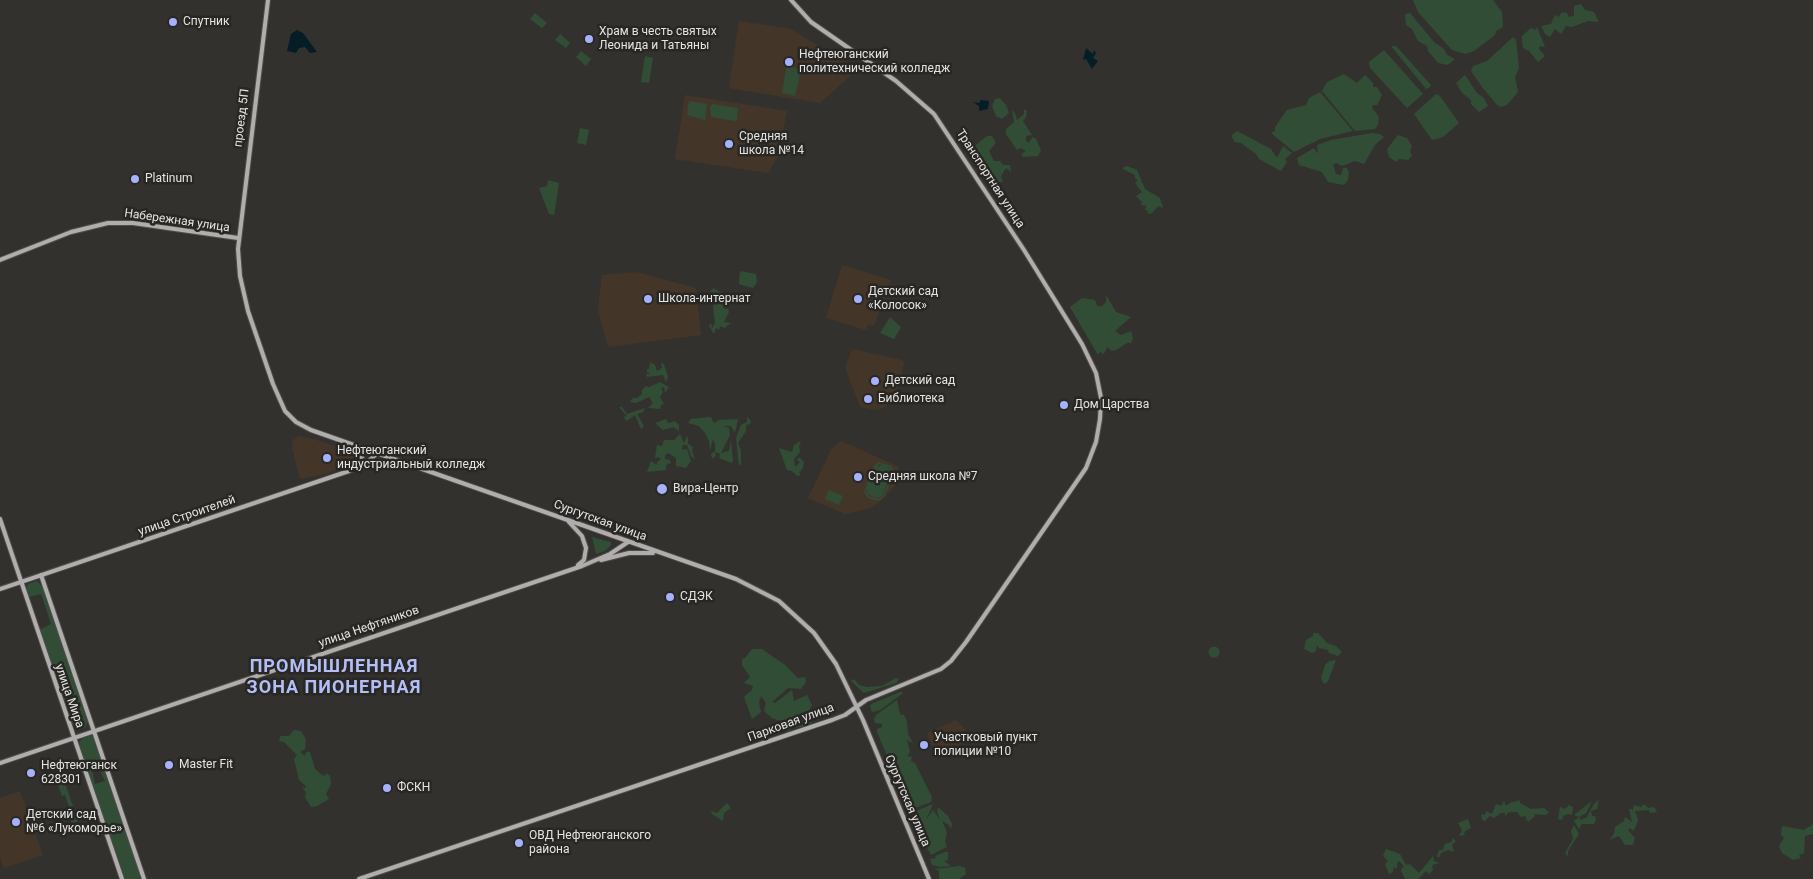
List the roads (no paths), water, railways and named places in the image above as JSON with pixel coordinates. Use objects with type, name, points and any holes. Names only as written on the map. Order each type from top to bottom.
[{"type":"main road","name":"проезд 5П","points":[[238,238],[268,0]]},
{"type":"main road","name":"Транспортная улица","points":[[791,0],[811,22],[911,92],[944,127],[1087,352],[1098,382],[1100,419]]},
{"type":"main road","name":"Набережная улица","points":[[0,260],[71,232],[113,222],[238,238]]},
{"type":"main road","name":"Сургутская улица","points":[[238,238],[240,276],[245,300],[282,405],[289,415],[302,425],[377,454],[746,583],[779,601],[809,628],[826,648],[856,707],[929,879]]},
{"type":"main road","name":"Парковая улица","points":[[359,879],[838,718],[872,697],[940,669],[956,656],[1080,478],[1093,450],[1100,419]]},
{"type":"main road","points":[[350,444],[362,456],[361,462],[352,470]]},
{"type":"main road","name":"улица Строителей","points":[[0,589],[352,470],[367,463],[377,454]]},
{"type":"main road","points":[[352,470],[385,462],[401,462]]},
{"type":"main road","name":"улица Мира","points":[[0,519],[122,879]]},
{"type":"main road","points":[[568,520],[582,536],[586,548],[584,560],[572,569]]},
{"type":"main road","name":"улица Нефтяников","points":[[0,762],[582,566],[610,554],[628,542]]},
{"type":"main road","points":[[582,566],[629,552],[658,553]]},
{"type":"main road","name":"улица Мира","points":[[41,575],[144,879]]},
{"type":"main road","points":[[84,770],[105,762]]},
{"type":"water","points":[[297,30],[303,33],[317,52],[310,53],[305,47],[299,48],[296,53],[287,51],[291,34]]},
{"type":"water","points":[[1086,48],[1093,54],[1094,50],[1096,53],[1093,58],[1098,61],[1092,69],[1086,59],[1083,60]]},
{"type":"water","points":[[980,100],[989,101],[988,109],[979,111],[979,106],[973,102],[980,103]]},
{"type":"place","name":"Спутник","points":[[173,22]]},
{"type":"place","name":"Храм в честь святых Леонида и Татьяны","points":[[589,39]]},
{"type":"place","name":"Нефтеюганский политехнический колледж","points":[[789,62]]},
{"type":"place","name":"Средняя школа №14","points":[[729,144]]},
{"type":"place","name":"Platinum","points":[[135,179]]},
{"type":"place","name":"Школа-интернат","points":[[648,299]]},
{"type":"place","name":"Детский сад «Колосок»","points":[[858,299]]},
{"type":"place","name":"Детский сад","points":[[875,381]]},
{"type":"place","name":"Библиотека","points":[[868,399]]},
{"type":"place","name":"Дом Царства","points":[[1064,405]]},
{"type":"place","name":"Нефтеюганский индустриальный колледж","points":[[327,458]]},
{"type":"place","name":"Средняя школа №7","points":[[858,477]]},
{"type":"place","name":"Вира-Центр","points":[[662,489]]},
{"type":"place","name":"СДЭК","points":[[670,597]]},
{"type":"place","name":"Участковый пункт полиции №10","points":[[924,745]]},
{"type":"place","name":"Master Fit","points":[[169,765]]},
{"type":"place","name":"Нефтеюганск 628301","points":[[31,773]]},
{"type":"place","name":"ФСКН","points":[[387,788]]},
{"type":"place","name":"Детский сад №6 «Лукоморье»","points":[[16,822]]},
{"type":"place","name":"ОВД Нефтеюганского района","points":[[519,843]]},
{"type":"district","name":"ПРОМЫШЛЕННАЯ ЗОНА ПИОНЕРНАЯ","points":[[334,678]]}]
